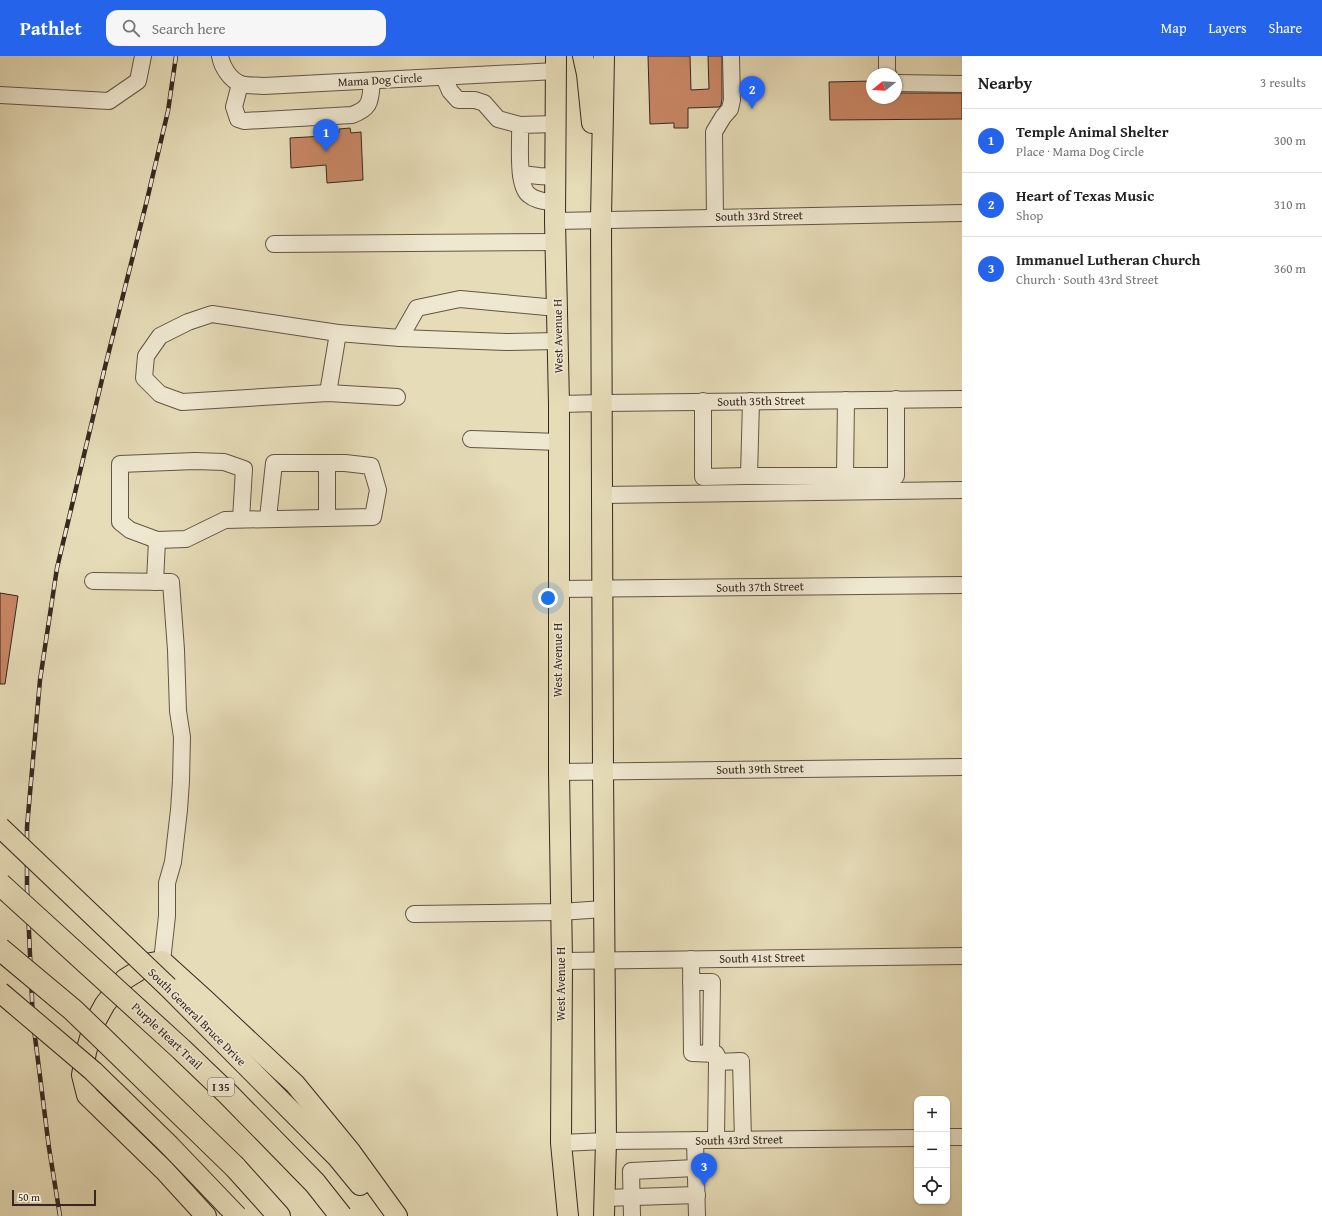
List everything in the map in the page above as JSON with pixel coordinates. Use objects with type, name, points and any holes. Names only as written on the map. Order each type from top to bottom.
[{"type":"highway","name":"Purple Heart Trail","points":[[0,884],[181,1049],[228,1094],[315,1183],[341,1216]]},
{"type":"highway","points":[[0,949],[98,1033],[235,1166],[279,1216]]},
{"type":"main road","points":[[583,56],[587,74],[592,128],[602,142]]},
{"type":"main road","points":[[604,56],[601,219],[606,1141],[604,1207]]},
{"type":"main road","name":"West Avenue H","points":[[556,64],[555,212],[559,404],[558,589],[560,912],[562,961],[561,1143],[568,1216]]},
{"type":"main road","name":"South General Bruce Drive","points":[[0,827],[168,987],[336,1156],[385,1216]]},
{"type":"main road","points":[[206,1216],[165,1171],[87,1096],[82,1075],[86,1052],[94,1024],[105,1004],[125,979],[151,963],[162,961],[295,1084],[350,1151],[397,1216]]},
{"type":"main road","points":[[0,992],[93,1071],[170,1146],[237,1216]]},
{"type":"street","points":[[0,95],[109,101],[138,81],[143,56]]},
{"type":"street","points":[[220,56],[221,64],[230,76],[240,84],[234,107],[238,119],[244,121],[352,115],[366,108],[370,102],[372,81]]},
{"type":"street","points":[[716,217],[714,132],[730,109],[732,100],[731,56]]},
{"type":"street","points":[[887,56],[889,68]]},
{"type":"street","name":"Mama Dog Circle","points":[[240,84],[264,86],[444,77],[556,64]]},
{"type":"street","points":[[444,77],[450,91],[458,100],[475,100],[484,103],[498,119],[520,125],[556,124]]},
{"type":"street","points":[[902,77],[962,84]]},
{"type":"street","points":[[520,125],[521,174],[555,177]]},
{"type":"street","name":"South 33rd Street","points":[[521,174],[523,188],[528,195],[539,200],[555,212],[601,219],[962,213]]},
{"type":"street","points":[[274,244],[556,242]]},
{"type":"street","points":[[400,338],[416,308],[460,298],[557,308]]},
{"type":"street","points":[[397,397],[328,393],[182,402],[160,394],[144,378],[146,356],[160,336],[188,322],[212,314],[338,333],[400,338],[506,342],[558,341]]},
{"type":"street","points":[[328,393],[338,333]]},
{"type":"street","points":[[703,477],[896,476],[896,399]]},
{"type":"street","name":"South 35th Street","points":[[559,404],[603,402],[962,399]]},
{"type":"street","points":[[844,476],[846,400]]},
{"type":"street","points":[[749,476],[751,401]]},
{"type":"street","points":[[702,494],[703,402]]},
{"type":"street","points":[[471,439],[559,442]]},
{"type":"street","points":[[241,519],[244,469],[224,462],[195,461],[120,464],[120,522],[130,530],[157,540],[186,539],[225,520],[373,517],[378,490],[371,466],[345,463],[274,463],[268,518]]},
{"type":"street","points":[[327,463],[327,517]]},
{"type":"street","points":[[602,495],[962,490]]},
{"type":"street","points":[[155,582],[157,540]]},
{"type":"street","points":[[93,581],[171,582],[176,650],[178,711],[182,737],[179,810],[173,862],[167,882],[167,916],[162,961]]},
{"type":"street","name":"South 37th Street","points":[[558,589],[962,585]]},
{"type":"street","name":"South 39th Street","points":[[559,772],[962,767]]},
{"type":"street","points":[[414,914],[560,912],[604,909]]},
{"type":"street","name":"South 41st Street","points":[[562,961],[962,956]]},
{"type":"street","points":[[697,959],[697,982],[712,982],[717,1062],[716,1140]]},
{"type":"street","points":[[716,1058],[741,1061],[743,1140]]},
{"type":"street","points":[[950,1137],[962,1137]]},
{"type":"street","name":"South 43rd Street","points":[[561,1143],[606,1141],[914,1138]]},
{"type":"street","points":[[696,1140],[697,1216]]},
{"type":"street","points":[[632,1216],[631,1171],[696,1168]]},
{"type":"street","points":[[604,1207],[632,1198],[697,1195]]},
{"type":"building","points":[[648,56],[690,56],[691,90],[709,89],[708,56],[722,56],[721,105],[719,107],[688,108],[688,128],[674,128],[674,123],[650,124]]},
{"type":"building","points":[[866,81],[866,104],[902,104],[902,93],[962,93],[962,119],[830,120],[829,82]]},
{"type":"building","points":[[350,128],[351,133],[361,132],[363,180],[327,183],[326,165],[291,168],[290,138],[324,136],[339,133],[339,129]]},
{"type":"building","points":[[0,593],[18,596],[5,684],[0,684]]},
{"type":"railway","points":[[60,1216],[49,1148],[33,1021],[27,888],[27,827],[40,680],[57,568],[168,111],[176,56]]},
{"type":"place","name":"Heart of Texas Music","points":[[752,109]]},
{"type":"place","name":"Temple Animal Shelter","points":[[326,152]]},
{"type":"place","name":"Immanuel Lutheran Church","points":[[704,1186]]}]
